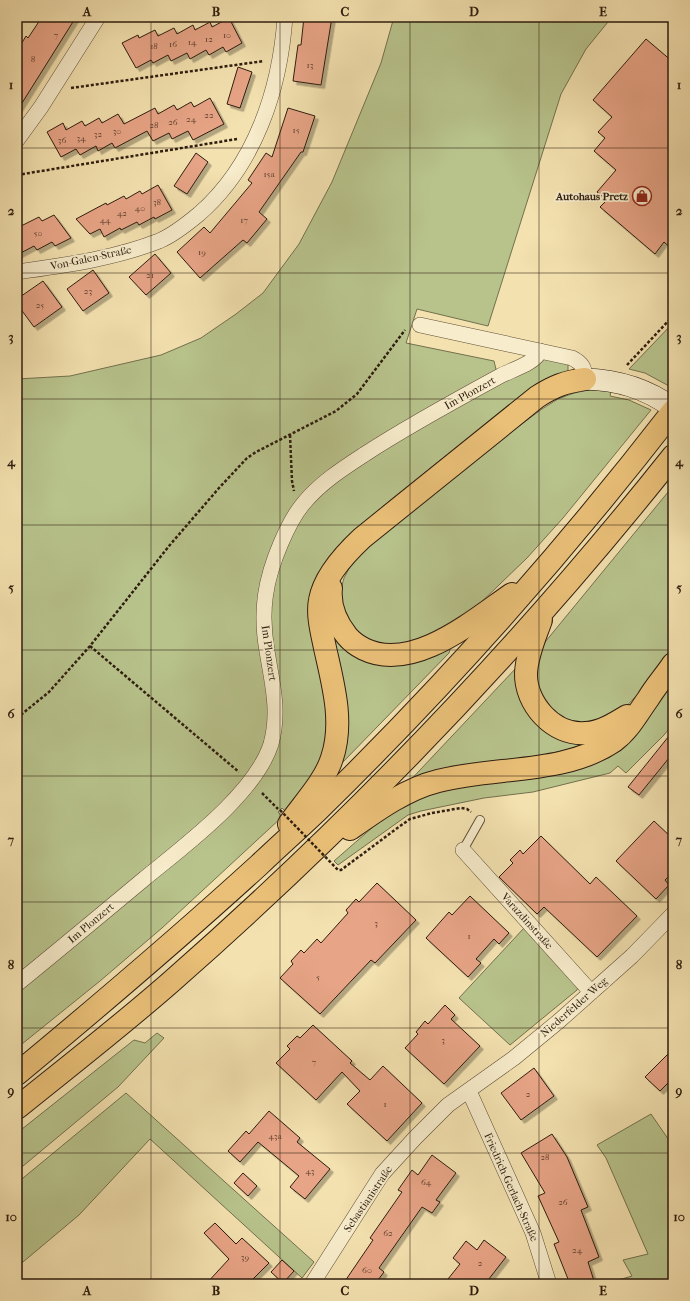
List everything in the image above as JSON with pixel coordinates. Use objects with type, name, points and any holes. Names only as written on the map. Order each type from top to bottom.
[{"type":"highway","points":[[258,866],[323,777],[332,758],[337,737],[336,694],[320,624],[319,604],[322,592],[335,569],[345,555],[362,538],[537,397],[553,387],[568,381],[585,379]]},
{"type":"highway","points":[[17,1074],[173,942],[317,812],[476,647],[564,545],[673,411]]},
{"type":"highway","points":[[17,1108],[86,1053],[170,982],[306,858],[389,777],[544,611],[605,540],[673,456]]},
{"type":"highway","points":[[335,569],[330,595],[333,611],[341,628],[349,639],[358,646],[371,652],[385,655],[414,653],[446,639],[535,579]]},
{"type":"highway","points":[[544,611],[532,646],[526,672],[527,685],[530,695],[536,707],[546,719],[559,727],[572,732],[584,734],[597,732],[627,716],[648,698]]},
{"type":"highway","points":[[306,858],[381,808],[408,793],[435,781],[460,776],[566,762],[593,753],[623,733],[637,717],[648,698],[673,664]]},
{"type":"street","points":[[17,140],[51,91],[98,17]]},
{"type":"street","name":"Von-Galen-Straße","points":[[17,272],[120,254],[160,241],[186,225],[212,202],[231,180],[262,124],[273,90],[280,59],[283,44],[285,17]]},
{"type":"street","points":[[420,325],[572,358],[580,362],[583,366],[585,379],[615,381],[637,387],[658,397],[673,408]]},
{"type":"street","name":"Im Plonzert","points":[[17,984],[193,838],[228,806],[250,781],[265,757],[270,744],[276,712],[265,629],[265,593],[274,558],[291,522],[302,504],[328,479],[373,449],[404,430],[531,361],[539,355],[540,351]]},
{"type":"street","name":"Varazdinstraße","points":[[463,850],[591,992]]},
{"type":"street","name":"Niederfelder Weg","points":[[469,1091],[560,1021],[632,956],[673,914]]},
{"type":"street","name":"Sebastianistraße","points":[[312,1284],[382,1174],[448,1105],[469,1091]]},
{"type":"street","name":"Friedrich-Gerlach-Straße","points":[[469,1091],[533,1233],[549,1284]]},
{"type":"lane","points":[[463,850],[480,820]]},
{"type":"path","points":[[51,91],[280,59]]},
{"type":"path","points":[[17,175],[256,137]]},
{"type":"path","points":[[615,381],[623,369],[673,316]]},
{"type":"path","points":[[17,718],[49,692],[90,646],[169,546],[240,466],[256,452],[336,411],[348,403],[357,394],[405,331],[414,325],[420,325]]},
{"type":"path","points":[[290,435],[292,481],[294,491],[302,504]]},
{"type":"path","points":[[90,646],[250,781],[338,870],[341,870],[410,819],[461,808],[467,809],[480,820]]},
{"type":"green space","points":[[394,17],[612,17],[586,49],[561,94],[488,326],[417,309],[406,343],[494,361],[499,382],[549,357],[568,361],[568,373],[535,388],[462,443],[393,498],[341,544],[326,680],[327,752],[287,813],[282,808],[278,812],[282,817],[162,928],[100,981],[17,1048],[17,379],[70,376],[161,355],[201,338],[263,293],[299,244],[332,182],[381,63]]},
{"type":"green space","points":[[673,323],[673,381],[669,386],[645,373],[629,369]]},
{"type":"green space","points":[[589,390],[611,391],[610,396],[629,400],[651,410],[563,518],[527,558],[473,610],[437,636],[387,647],[356,635],[343,614],[341,589],[344,578],[353,561],[361,552],[504,437],[542,409],[558,399],[574,393]]},
{"type":"green space","points":[[673,486],[673,646],[639,693],[618,715],[578,725],[556,716],[538,692],[536,662],[541,647]]},
{"type":"green space","points":[[331,627],[344,643],[451,647],[449,653],[343,762],[342,757]]},
{"type":"green space","points":[[517,667],[522,695],[592,744],[404,787]]},
{"type":"green space","points":[[673,680],[673,724],[626,773],[618,766],[610,773],[533,792],[484,798],[421,811],[408,815],[338,865],[334,861],[381,820],[414,800],[452,786],[565,771]]},
{"type":"green space","points":[[524,928],[578,987],[577,990],[510,1045],[459,998]]},
{"type":"green space","points":[[157,1033],[164,1038],[118,1087],[17,1171],[17,1133],[134,1040],[145,1043]]},
{"type":"green space","points":[[126,1093],[314,1262],[302,1278],[150,1139],[79,1215],[17,1267],[17,1183]]},
{"type":"green space","points":[[651,1114],[673,1146],[673,1284],[616,1284],[615,1281],[632,1276],[623,1260],[648,1254],[606,1158],[597,1145]]},
{"type":"building","points":[[42,17],[76,17],[17,111],[17,51],[26,36],[28,38]]},
{"type":"building","points":[[304,17],[332,17],[321,85],[293,81],[298,45],[301,45]]},
{"type":"building","points":[[229,18],[242,43],[226,52],[223,47],[209,55],[206,50],[190,59],[187,53],[171,61],[168,55],[153,63],[151,60],[136,68],[122,43],[138,35],[139,38],[155,30],[158,36],[174,28],[177,34],[193,25],[195,30],[210,22],[212,27]]},
{"type":"building","points":[[646,39],[673,62],[673,250],[664,242],[655,254],[600,207],[607,200],[597,192],[616,170],[594,151],[605,138],[598,132],[612,117],[593,100]]},
{"type":"building","points":[[238,67],[252,72],[240,108],[227,104]]},
{"type":"building","points":[[210,98],[224,124],[193,140],[188,131],[172,139],[169,133],[153,141],[147,131],[115,148],[112,143],[98,151],[96,146],[80,155],[76,149],[61,157],[47,132],[63,123],[66,130],[82,121],[85,126],[99,118],[102,123],[118,114],[124,124],[155,108],[158,114],[174,105],[177,110],[191,102],[194,107]]},
{"type":"building","points":[[288,108],[315,116],[303,152],[301,152],[259,212],[267,219],[247,243],[243,240],[200,278],[177,252],[204,227],[210,233],[252,183],[248,180],[266,153],[272,157]]},
{"type":"building","points":[[196,153],[208,162],[187,194],[174,186]]},
{"type":"building","points":[[158,185],[172,210],[155,219],[154,217],[139,225],[137,222],[121,230],[120,228],[104,237],[100,229],[90,234],[76,219],[106,203],[107,205],[124,196],[126,199],[140,191],[142,194]]},
{"type":"building","points":[[54,215],[71,238],[55,246],[52,242],[37,250],[34,246],[17,255],[17,228],[39,217],[42,221]]},
{"type":"building","points":[[155,254],[171,273],[146,295],[129,277]]},
{"type":"building","points":[[93,270],[109,293],[83,311],[67,289]]},
{"type":"building","points":[[43,281],[62,307],[34,327],[17,304],[17,299]]},
{"type":"building","points":[[673,731],[673,753],[639,795],[628,787]]},
{"type":"building","points":[[654,821],[673,839],[673,872],[665,880],[669,885],[656,899],[616,861]]},
{"type":"building","points":[[541,836],[590,884],[596,877],[637,916],[597,957],[544,907],[537,914],[499,877],[513,863],[510,860],[520,850],[523,854]]},
{"type":"building","points":[[377,883],[416,920],[375,963],[371,960],[320,1014],[280,978],[293,964],[291,961],[301,950],[304,953],[317,939],[321,943],[348,913],[346,910],[356,899],[359,902]]},
{"type":"building","points":[[470,896],[509,933],[499,944],[494,939],[476,959],[481,963],[468,977],[426,938],[449,912],[452,915]]},
{"type":"building","points":[[445,1005],[455,1015],[451,1019],[480,1046],[444,1084],[405,1048],[418,1034],[416,1032],[425,1021],[428,1024]]},
{"type":"building","points":[[313,1025],[352,1061],[350,1063],[370,1080],[383,1066],[422,1103],[387,1141],[347,1104],[360,1091],[342,1072],[316,1100],[276,1063],[290,1049],[287,1046],[297,1036],[300,1038]]},
{"type":"building","points":[[673,1049],[673,1078],[660,1091],[645,1077]]},
{"type":"building","points":[[534,1068],[554,1096],[521,1120],[501,1093]]},
{"type":"building","points":[[269,1111],[300,1138],[297,1142],[330,1169],[305,1199],[290,1187],[299,1176],[258,1142],[240,1162],[228,1151],[246,1131],[249,1134]]},
{"type":"building","points":[[552,1134],[567,1157],[588,1207],[581,1210],[599,1257],[588,1262],[595,1284],[570,1284],[554,1244],[559,1242],[538,1196],[545,1193],[521,1153]]},
{"type":"building","points":[[432,1155],[456,1173],[436,1200],[440,1202],[432,1213],[422,1207],[379,1268],[384,1272],[375,1284],[343,1284],[373,1240],[370,1238],[402,1192],[398,1190],[412,1170],[418,1175]]},
{"type":"building","points":[[243,1173],[257,1186],[248,1196],[234,1183]]},
{"type":"building","points":[[215,1223],[236,1244],[242,1238],[269,1263],[248,1284],[206,1284],[229,1259],[204,1233]]},
{"type":"building","points":[[484,1240],[506,1257],[485,1284],[444,1284],[460,1264],[453,1258],[466,1241],[477,1250]]},
{"type":"building","points":[[282,1260],[294,1271],[283,1283],[271,1272]]},
{"type":"place","name":"Autohaus Pretz","points":[[642,196]]}]
